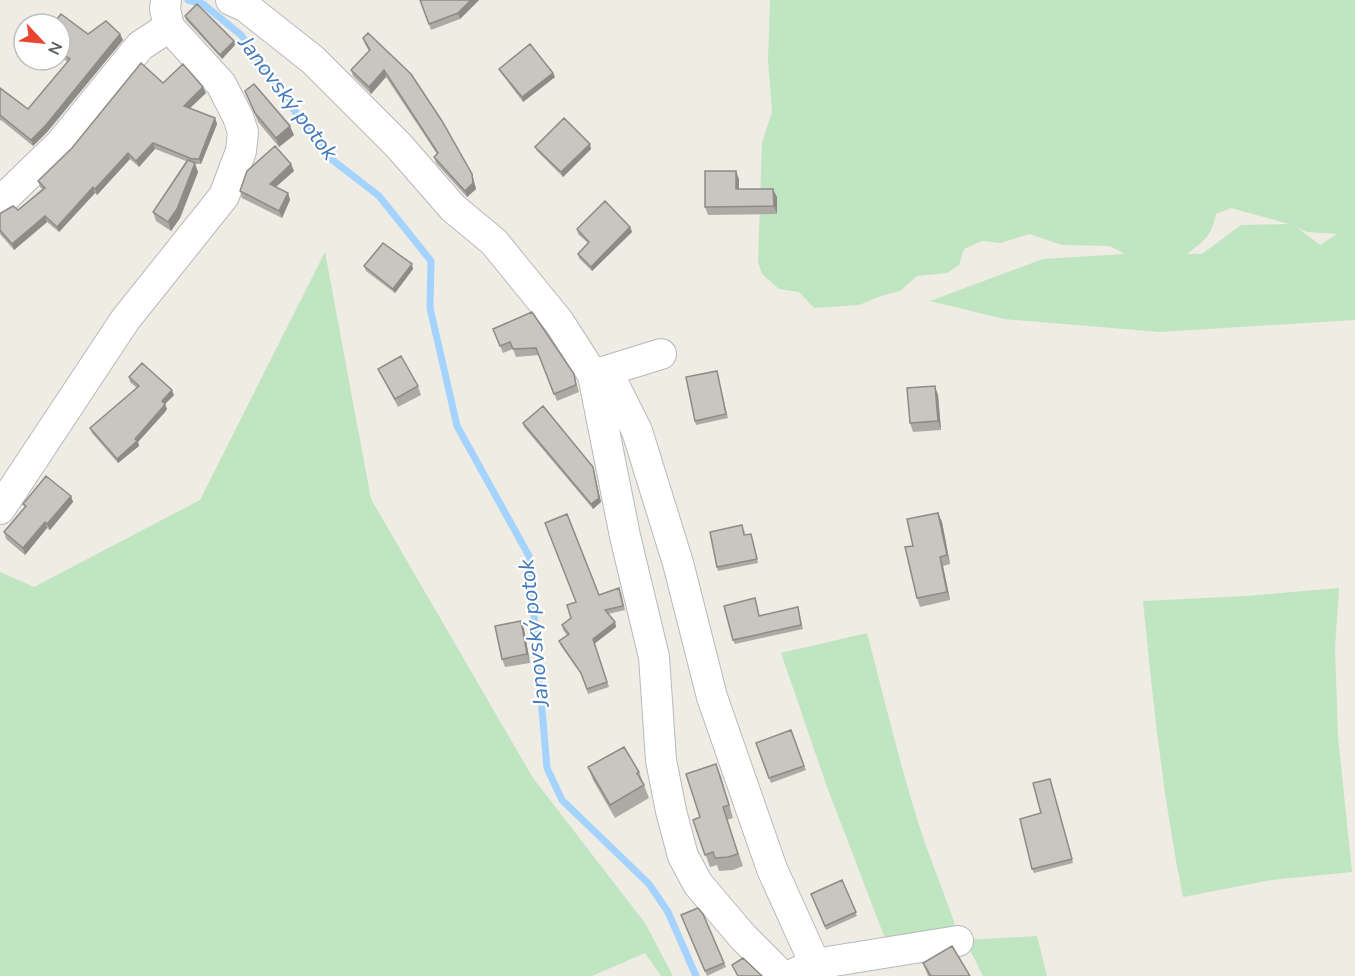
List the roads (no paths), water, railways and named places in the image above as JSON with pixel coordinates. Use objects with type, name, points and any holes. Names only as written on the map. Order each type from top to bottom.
[{"type":"street","points":[[231,0],[246,8],[313,60],[399,146],[453,208],[494,242],[600,373],[637,431],[678,563],[712,697],[772,869],[802,970],[958,941]]},
{"type":"street","points":[[0,202],[61,143],[167,12],[221,84],[243,132],[241,151],[224,196],[125,320],[0,508]]},
{"type":"street","points":[[600,373],[661,354]]},
{"type":"street","points":[[600,373],[625,536],[654,657],[661,759],[671,812],[683,856],[698,884],[743,937],[782,976]]},
{"type":"waterway","name":"Janovský potok","points":[[188,0],[203,4],[241,35],[326,155],[379,196],[431,261],[430,308],[457,426],[529,556],[547,768],[562,800],[649,884],[668,912],[696,976]]}]
